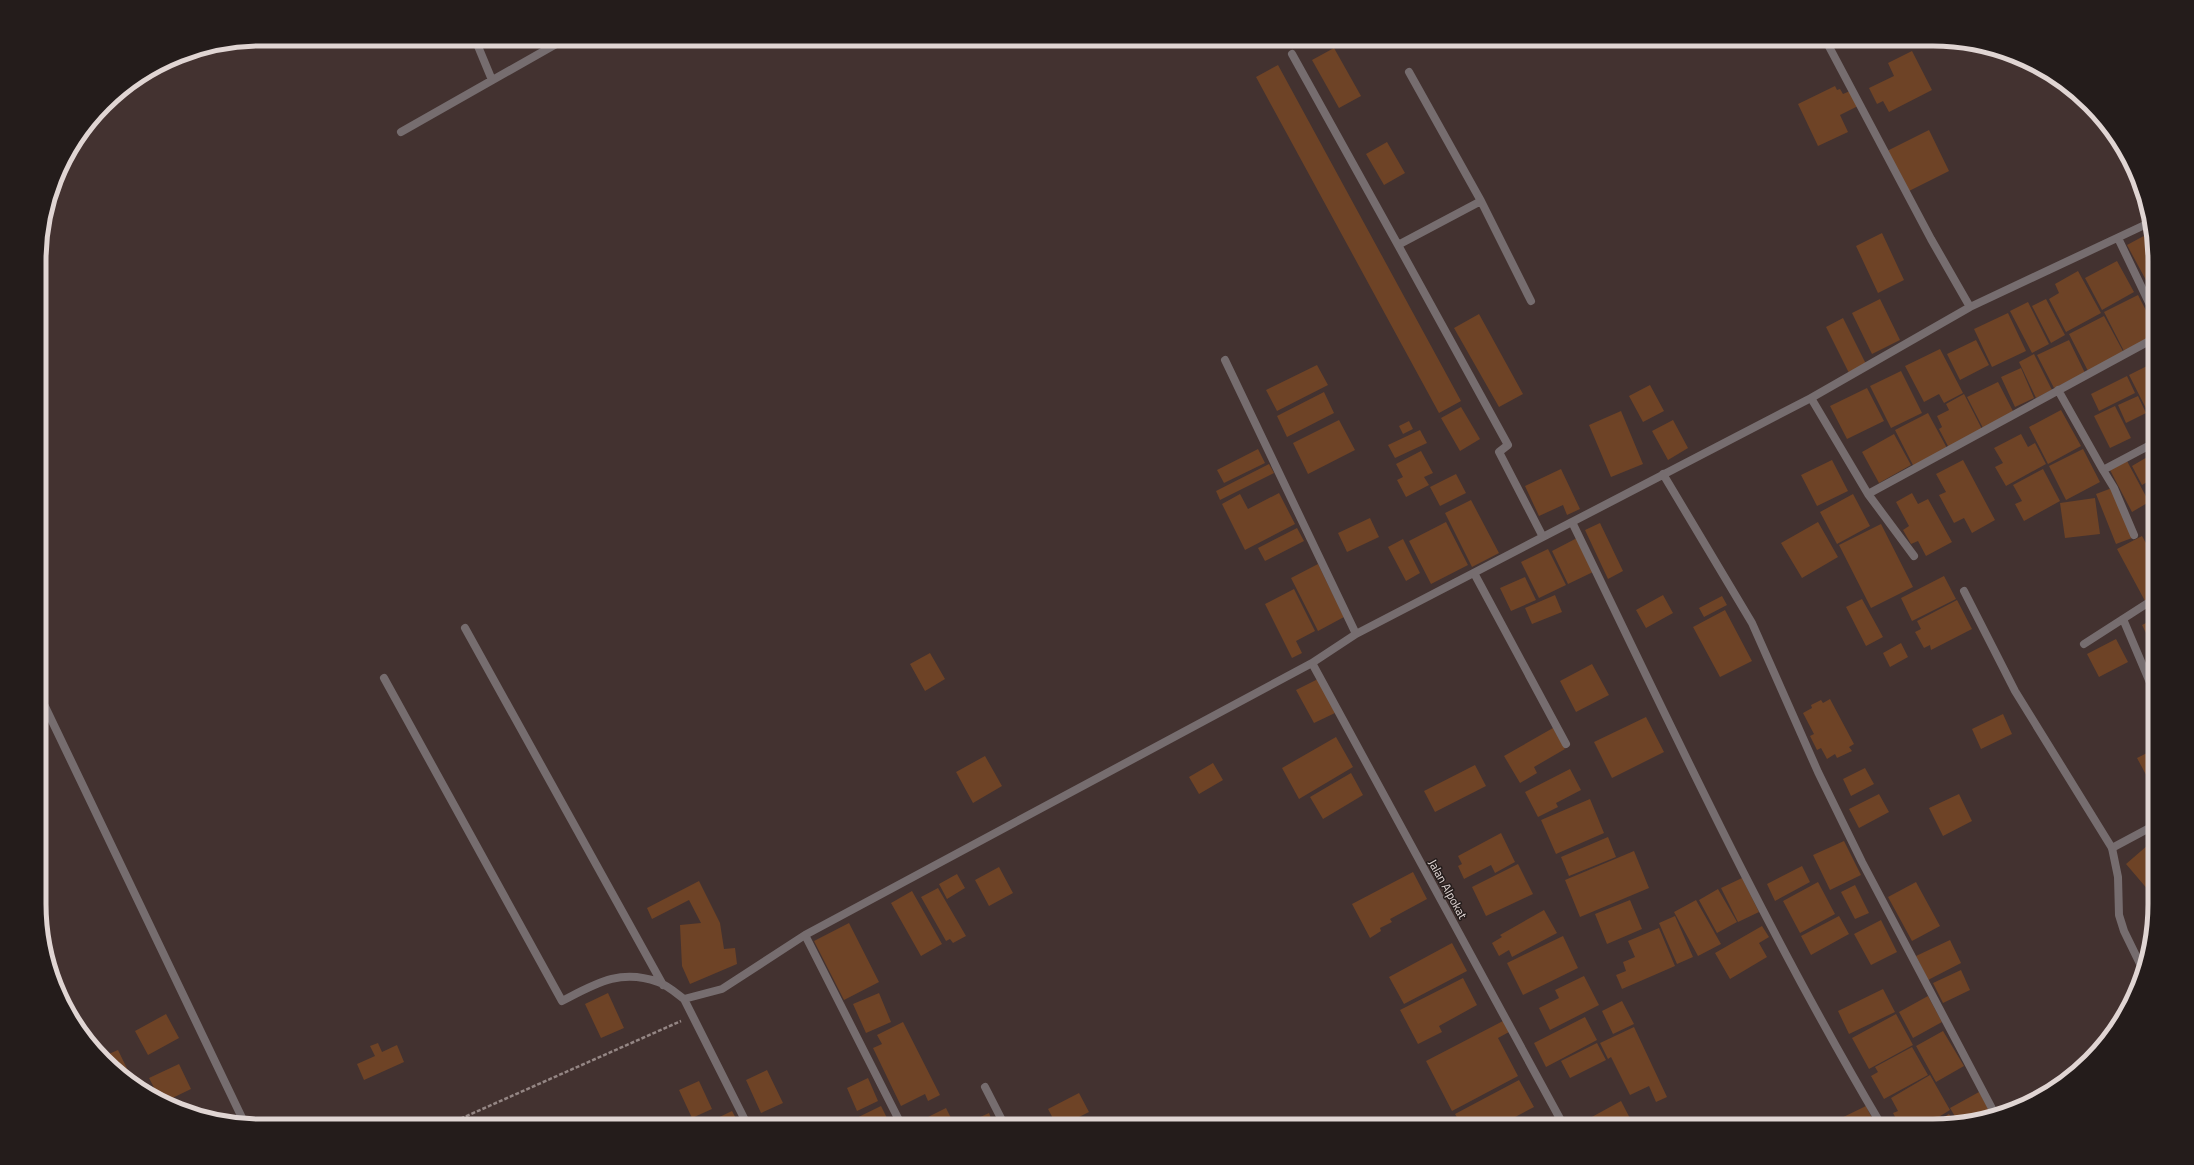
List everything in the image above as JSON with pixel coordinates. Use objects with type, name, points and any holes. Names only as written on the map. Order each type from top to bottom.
[{"type":"street","points":[[478,46],[492,80]]},
{"type":"street","points":[[401,132],[553,46]]},
{"type":"street","points":[[1829,46],[1931,239],[1970,307]]},
{"type":"street","points":[[1292,54],[1508,445],[1499,452],[1543,537]]},
{"type":"street","points":[[1408,72],[1481,201],[1531,301]]},
{"type":"street","points":[[1398,245],[1481,201]]},
{"type":"street","points":[[684,999],[722,989],[805,935],[1312,663],[1356,634],[1811,398],[1970,307],[2145,225]]},
{"type":"street","points":[[2118,238],[2148,301]]},
{"type":"street","points":[[1868,494],[2148,343]]},
{"type":"street","points":[[1225,360],[1356,634]]},
{"type":"street","points":[[2058,390],[2114,488],[2134,535]]},
{"type":"street","points":[[1811,398],[1868,494],[1914,556]]},
{"type":"street","points":[[2103,470],[2148,446]]},
{"type":"street","points":[[1663,474],[1752,623],[1818,772],[1862,862],[1993,1111]]},
{"type":"street","points":[[1572,522],[1734,857],[1857,1084],[1878,1119]]},
{"type":"street","points":[[1474,573],[1566,744]]},
{"type":"street","points":[[1964,591],[2015,691],[2112,848],[2118,877],[2119,915],[2124,931],[2140,964]]},
{"type":"street","points":[[2084,644],[2148,603]]},
{"type":"street","points":[[2123,619],[2148,678]]},
{"type":"street","points":[[465,628],[663,985]]},
{"type":"street","name":"Jalan Alpokat","points":[[1312,663],[1560,1119]]},
{"type":"street","points":[[384,678],[562,1001],[600,981],[630,975],[663,985],[684,999],[744,1119]]},
{"type":"street","points":[[46,709],[242,1118]]},
{"type":"street","points":[[2112,848],[2148,829]]},
{"type":"street","points":[[805,935],[898,1119]]},
{"type":"street","points":[[985,1087],[1001,1119]]},
{"type":"path","points":[[460,1119],[692,1016]]},
{"type":"building","points":[[1334,48],[1361,96],[1339,108],[1312,60]]},
{"type":"building","points":[[1912,51],[1932,90],[1889,112],[1883,101],[1877,104],[1869,88],[1894,76],[1888,63]]},
{"type":"building","points":[[1278,65],[1461,401],[1439,413],[1256,77]]},
{"type":"building","points":[[1835,86],[1837,90],[1840,89],[1843,94],[1850,91],[1858,106],[1840,115],[1848,132],[1818,146],[1798,104]]},
{"type":"building","points":[[1929,130],[1949,171],[1907,192],[1887,151]]},
{"type":"building","points":[[1387,142],[1405,173],[1384,185],[1366,154]]},
{"type":"building","points":[[1882,233],[1904,280],[1878,293],[1856,246]]},
{"type":"building","points":[[2146,235],[2148,247],[2148,282],[2147,282],[2127,245]]},
{"type":"building","points":[[2117,261],[2134,292],[2102,310],[2085,278]]},
{"type":"building","points":[[2078,271],[2101,313],[2066,332],[2049,299],[2059,293],[2055,284]]},
{"type":"building","points":[[2138,295],[2148,314],[2148,341],[2125,353],[2104,312]]},
{"type":"building","points":[[1880,299],[1900,340],[1872,354],[1852,313]]},
{"type":"building","points":[[2046,299],[2065,335],[2051,343],[2032,306]]},
{"type":"building","points":[[2028,302],[2049,344],[2032,353],[2010,311]]},
{"type":"building","points":[[2008,313],[2026,351],[1992,367],[1974,329]]},
{"type":"building","points":[[1479,314],[1523,394],[1499,407],[1454,328]]},
{"type":"building","points":[[2104,316],[2124,353],[2088,371],[2069,334]]},
{"type":"building","points":[[1843,318],[1866,364],[1849,373],[1826,327]]},
{"type":"building","points":[[1976,340],[1989,365],[1960,380],[1947,354]]},
{"type":"building","points":[[2069,340],[2085,373],[2054,388],[2037,355]]},
{"type":"building","points":[[1940,349],[1963,393],[1944,403],[1939,394],[1924,402],[1905,366]]},
{"type":"building","points":[[2034,354],[2052,390],[2036,398],[2019,362]]},
{"type":"building","points":[[1317,365],[1328,385],[1277,411],[1266,390]]},
{"type":"building","points":[[2148,366],[2148,412],[2129,375]]},
{"type":"building","points":[[2021,368],[2034,398],[2015,407],[2001,377]]},
{"type":"building","points":[[1901,371],[1922,413],[1891,428],[1870,386]]},
{"type":"building","points":[[2127,376],[2135,393],[2099,411],[2091,394]]},
{"type":"building","points":[[1998,382],[2014,413],[1983,428],[1967,397]]},
{"type":"building","points":[[1650,385],[1664,411],[1643,422],[1629,396]]},
{"type":"building","points":[[1867,388],[1884,421],[1847,439],[1830,406]]},
{"type":"building","points":[[1324,392],[1334,413],[1287,437],[1277,416]]},
{"type":"building","points":[[1964,394],[1983,431],[1949,448],[1939,429],[1942,427],[1937,416],[1949,410],[1946,404]]},
{"type":"building","points":[[2138,396],[2146,413],[2126,423],[2118,405]]},
{"type":"building","points":[[2115,406],[2131,438],[2110,448],[2094,416]]},
{"type":"building","points":[[1461,407],[1480,439],[1460,451],[1441,418]]},
{"type":"building","points":[[2061,410],[2081,446],[2048,464],[2029,427]]},
{"type":"building","points":[[1621,411],[1643,464],[1611,477],[1589,425]]},
{"type":"building","points":[[1928,413],[1948,450],[1914,467],[1895,430]]},
{"type":"building","points":[[1339,420],[1355,450],[1308,474],[1293,443]]},
{"type":"building","points":[[1673,420],[1688,448],[1668,460],[1652,431]]},
{"type":"building","points":[[1409,421],[1413,429],[1403,434],[1399,426]]},
{"type":"building","points":[[1420,430],[1427,443],[1395,458],[1388,445]]},
{"type":"building","points":[[1894,434],[1911,465],[1879,483],[1862,452]]},
{"type":"building","points":[[2021,434],[2028,447],[2035,443],[2046,464],[2006,486],[1995,467],[2003,463],[1994,448]]},
{"type":"building","points":[[1258,449],[1265,463],[1224,483],[1217,470]]},
{"type":"building","points":[[2083,449],[2100,482],[2066,500],[2049,466]]},
{"type":"building","points":[[1421,451],[1433,473],[1424,477],[1429,485],[1406,497],[1397,480],[1403,477],[1396,464]]},
{"type":"building","points":[[2148,457],[2148,482],[2142,485],[2132,466]]},
{"type":"building","points":[[1832,460],[1848,491],[1817,506],[1801,475]]},
{"type":"building","points":[[1963,460],[1995,520],[1972,533],[1964,518],[1954,523],[1939,495],[1946,492],[1936,474]]},
{"type":"building","points":[[2127,461],[2148,503],[2132,512],[2110,470]]},
{"type":"building","points":[[1269,464],[1274,473],[1220,500],[1216,491]]},
{"type":"building","points":[[1561,469],[1580,509],[1567,515],[1563,505],[1539,516],[1525,486]]},
{"type":"building","points":[[2043,469],[2060,501],[2024,521],[2015,504],[2022,501],[2013,485]]},
{"type":"building","points":[[1456,474],[1466,493],[1440,506],[1430,487]]},
{"type":"building","points":[[2112,488],[2132,538],[2116,544],[2096,494]]},
{"type":"building","points":[[1279,493],[1295,524],[1245,550],[1222,504],[1240,494],[1248,509]]},
{"type":"building","points":[[1912,493],[1918,504],[1928,499],[1952,542],[1926,556],[1918,541],[1911,544],[1903,530],[1909,526],[1896,502]]},
{"type":"building","points":[[1853,494],[1870,526],[1837,544],[1820,512]]},
{"type":"building","points":[[2095,498],[2100,534],[2065,538],[2060,503]]},
{"type":"building","points":[[1471,500],[1499,553],[1472,567],[1445,513]]},
{"type":"building","points":[[1370,518],[1379,537],[1347,552],[1338,533]]},
{"type":"building","points":[[1446,522],[1468,565],[1431,584],[1409,541]]},
{"type":"building","points":[[1818,522],[1838,557],[1802,578],[1781,543]]},
{"type":"building","points":[[1600,523],[1623,571],[1608,579],[1585,530]]},
{"type":"building","points":[[1881,524],[1913,587],[1871,608],[1839,545]]},
{"type":"building","points":[[1297,528],[1304,541],[1265,561],[1258,548]]},
{"type":"building","points":[[2142,536],[2148,546],[2148,599],[2145,601],[2117,549]]},
{"type":"building","points":[[1577,538],[1593,572],[1568,584],[1552,551]]},
{"type":"building","points":[[1403,539],[1420,573],[1406,581],[1388,547]]},
{"type":"building","points":[[1548,549],[1566,585],[1539,598],[1521,562]]},
{"type":"building","points":[[1318,564],[1344,617],[1318,631],[1291,578]]},
{"type":"building","points":[[1944,576],[1956,599],[1912,621],[1901,598]]},
{"type":"building","points":[[1525,577],[1536,600],[1511,611],[1500,588]]},
{"type":"building","points":[[1294,589],[1315,631],[1296,641],[1302,653],[1292,658],[1265,604]]},
{"type":"building","points":[[1555,595],[1562,612],[1532,624],[1525,608]]},
{"type":"building","points":[[1663,595],[1673,613],[1646,628],[1636,610]]},
{"type":"building","points":[[1722,596],[1727,605],[1704,617],[1699,608]]},
{"type":"building","points":[[1862,599],[1883,637],[1866,646],[1846,607]]},
{"type":"building","points":[[1957,600],[1972,629],[1931,650],[1930,645],[1924,648],[1915,632],[1921,629],[1917,621]]},
{"type":"building","points":[[1725,610],[1752,661],[1720,677],[1693,627]]},
{"type":"building","points":[[2148,622],[2148,637],[2142,625]]},
{"type":"building","points":[[2116,639],[2128,662],[2099,677],[2087,654]]},
{"type":"building","points":[[1901,643],[1908,657],[1890,667],[1883,653]]},
{"type":"building","points":[[930,653],[945,679],[925,691],[910,664]]},
{"type":"building","points":[[1592,664],[1609,695],[1576,712],[1560,681]]},
{"type":"building","points":[[1318,679],[1335,713],[1314,723],[1296,690]]},
{"type":"building","points":[[1830,699],[1854,744],[1849,747],[1852,751],[1837,758],[1835,754],[1827,759],[1821,748],[1817,750],[1810,736],[1814,734],[1803,713],[1812,708],[1811,705],[1821,700],[1823,703]]},
{"type":"building","points":[[2003,714],[2012,734],[1981,749],[1972,729]]},
{"type":"building","points":[[1646,717],[1664,752],[1612,778],[1594,742]]},
{"type":"building","points":[[1553,728],[1565,749],[1534,767],[1537,773],[1520,783],[1504,756]]},
{"type":"building","points":[[1336,737],[1353,767],[1299,799],[1282,768]]},
{"type":"building","points":[[2148,752],[2148,778],[2137,758]]},
{"type":"building","points":[[985,756],[1002,786],[973,803],[956,772]]},
{"type":"building","points":[[1213,763],[1223,780],[1199,794],[1189,777]]},
{"type":"building","points":[[1475,765],[1486,786],[1435,812],[1424,791]]},
{"type":"building","points":[[1865,768],[1874,784],[1851,796],[1843,779]]},
{"type":"building","points":[[1570,769],[1581,790],[1556,803],[1558,807],[1538,817],[1525,792]]},
{"type":"building","points":[[1351,773],[1363,795],[1323,819],[1310,797]]},
{"type":"building","points":[[1879,794],[1889,812],[1859,828],[1849,809]]},
{"type":"building","points":[[1959,794],[1972,821],[1943,836],[1929,808]]},
{"type":"building","points":[[1590,799],[1604,833],[1556,854],[1541,820]]},
{"type":"building","points":[[1501,833],[1515,862],[1495,873],[1491,865],[1464,879],[1458,866],[1462,864],[1458,856]]},
{"type":"building","points":[[1608,837],[1616,857],[1569,876],[1561,857]]},
{"type":"building","points":[[1844,841],[1861,875],[1830,890],[1813,855]]},
{"type":"building","points":[[2148,845],[2148,890],[2126,864]]},
{"type":"building","points":[[1634,851],[1649,888],[1580,917],[1565,880]]},
{"type":"building","points":[[1518,864],[1533,894],[1486,916],[1472,887]]},
{"type":"building","points":[[1802,866],[1810,882],[1775,901],[1767,884]]},
{"type":"building","points":[[999,867],[1013,893],[989,906],[975,880]]},
{"type":"building","points":[[1413,872],[1427,899],[1390,919],[1392,922],[1380,928],[1381,931],[1370,938],[1352,904]]},
{"type":"building","points":[[957,874],[965,888],[947,899],[939,884]]},
{"type":"building","points":[[1742,878],[1759,912],[1738,922],[1721,888]]},
{"type":"building","points":[[699,881],[720,923],[724,949],[735,948],[737,964],[690,984],[682,966],[680,925],[701,923],[689,900],[652,919],[647,908]]},
{"type":"building","points":[[1818,882],[1835,914],[1800,933],[1783,901]]},
{"type":"building","points":[[1916,882],[1940,926],[1912,941],[1888,897]]},
{"type":"building","points":[[1855,885],[1869,913],[1855,919],[1841,892]]},
{"type":"building","points":[[938,888],[966,936],[953,943],[950,939],[946,941],[921,897]]},
{"type":"building","points":[[1718,889],[1737,922],[1717,933],[1699,900]]},
{"type":"building","points":[[912,891],[942,944],[921,956],[891,903]]},
{"type":"building","points":[[1630,900],[1642,929],[1607,944],[1595,914]]},
{"type":"building","points":[[1696,900],[1721,944],[1698,956],[1674,912]]},
{"type":"building","points":[[1544,910],[1557,933],[1512,957],[1509,950],[1499,956],[1492,943],[1502,937],[1500,935]]},
{"type":"building","points":[[1675,916],[1693,957],[1677,964],[1659,923]]},
{"type":"building","points":[[1839,916],[1849,934],[1811,955],[1801,936]]},
{"type":"building","points":[[1881,920],[1897,952],[1871,965],[1854,934]]},
{"type":"building","points":[[849,923],[879,982],[844,1000],[814,941]]},
{"type":"building","points":[[1762,926],[1769,937],[1759,943],[1767,957],[1730,979],[1715,953]]},
{"type":"building","points":[[1659,928],[1675,966],[1622,989],[1616,975],[1626,971],[1623,962],[1635,957],[1628,941]]},
{"type":"building","points":[[1563,936],[1578,968],[1523,995],[1507,963]]},
{"type":"building","points":[[1950,940],[1961,963],[1928,980],[1916,956]]},
{"type":"building","points":[[1452,943],[1467,971],[1404,1004],[1389,977]]},
{"type":"building","points":[[1961,970],[1970,990],[1943,1003],[1933,983]]},
{"type":"building","points":[[1584,976],[1599,1005],[1550,1030],[1539,1008],[1559,998],[1555,990]]},
{"type":"building","points":[[1463,978],[1477,1005],[1439,1026],[1442,1032],[1418,1044],[1400,1010]]},
{"type":"building","points":[[1883,989],[1895,1012],[1849,1034],[1838,1011]]},
{"type":"building","points":[[608,993],[624,1028],[601,1038],[585,1004]]},
{"type":"building","points":[[879,993],[891,1022],[866,1033],[853,1004]]},
{"type":"building","points":[[1928,996],[1942,1022],[1913,1038],[1899,1012]]},
{"type":"building","points":[[1622,1001],[1634,1024],[1613,1034],[1602,1011]]},
{"type":"building","points":[[166,1014],[179,1038],[148,1055],[135,1031]]},
{"type":"building","points":[[1896,1014],[1913,1045],[1869,1069],[1852,1038]]},
{"type":"building","points":[[1585,1017],[1597,1040],[1546,1067],[1534,1043]]},
{"type":"building","points":[[1503,1021],[1509,1032],[1498,1038],[1518,1076],[1452,1111],[1426,1061]]},
{"type":"building","points":[[903,1022],[940,1095],[928,1101],[925,1094],[901,1106],[873,1048],[882,1044],[877,1035]]},
{"type":"building","points":[[1634,1027],[1667,1097],[1656,1102],[1649,1086],[1630,1095],[1611,1057],[1608,1059],[1600,1043]]},
{"type":"building","points":[[1943,1031],[1964,1066],[1936,1082],[1916,1046]]},
{"type":"building","points":[[378,1043],[382,1052],[397,1045],[404,1062],[364,1080],[357,1064],[375,1056],[370,1046]]},
{"type":"building","points":[[1597,1043],[1606,1060],[1570,1078],[1561,1061]]},
{"type":"building","points":[[1912,1047],[1928,1075],[1884,1099],[1871,1076],[1878,1072],[1875,1067]]},
{"type":"building","points":[[118,1050],[130,1075],[119,1066],[108,1054]]},
{"type":"building","points":[[179,1064],[191,1089],[170,1099],[156,1092],[149,1078]]},
{"type":"building","points":[[767,1070],[783,1103],[761,1113],[746,1080]]},
{"type":"building","points":[[1930,1075],[1950,1110],[1935,1119],[1896,1119],[1893,1113],[1898,1111],[1891,1098]]},
{"type":"building","points":[[868,1078],[878,1101],[857,1111],[847,1088]]},
{"type":"building","points":[[1519,1080],[1534,1107],[1511,1119],[1458,1119],[1455,1114]]},
{"type":"building","points":[[699,1081],[712,1109],[692,1118],[679,1090]]},
{"type":"building","points":[[1979,1092],[1990,1112],[1956,1118],[1950,1108]]},
{"type":"building","points":[[1079,1093],[1089,1112],[1075,1119],[1053,1119],[1048,1109]]},
{"type":"building","points":[[1621,1101],[1630,1119],[1590,1119]]},
{"type":"building","points":[[881,1106],[888,1119],[854,1119]]},
{"type":"building","points":[[1866,1106],[1872,1119],[1839,1119]]},
{"type":"building","points":[[946,1108],[952,1119],[924,1119]]},
{"type":"building","points":[[732,1111],[736,1119],[715,1119]]},
{"type":"building","points":[[989,1113],[991,1119],[976,1119]]},
{"type":"building","points":[[1949,1114],[1952,1118],[1947,1119],[1941,1119]]}]
